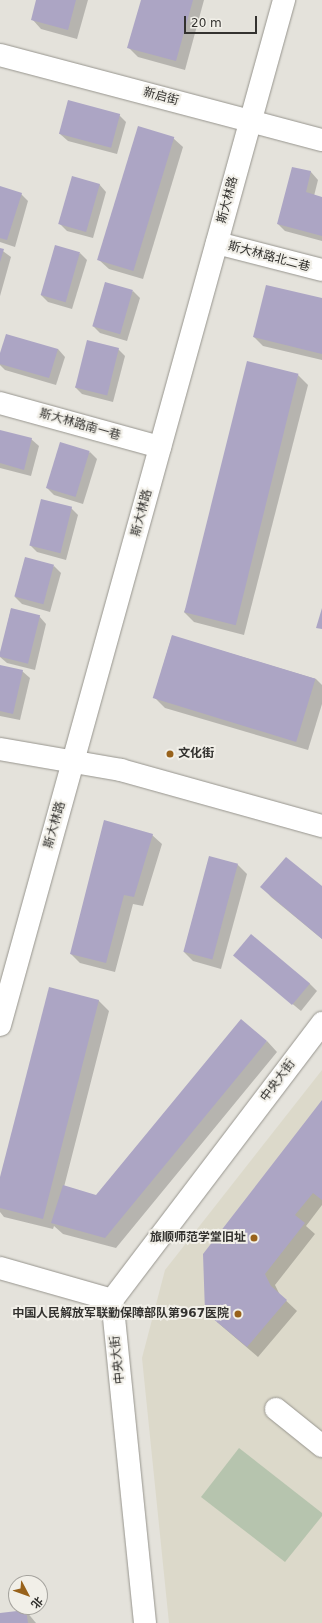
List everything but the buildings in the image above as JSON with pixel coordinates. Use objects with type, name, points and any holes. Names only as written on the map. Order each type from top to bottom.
[{"type":"street","name":"斯大林路","points":[[0,1025],[284,0]]},
{"type":"street","name":"新启街","points":[[0,55],[322,140]]},
{"type":"street","name":"斯大林路北二巷","points":[[217,243],[322,270]]},
{"type":"street","name":"斯大林路南一巷","points":[[0,403],[160,447]]},
{"type":"street","points":[[0,749],[121,770],[322,826]]},
{"type":"street","name":"中央大街","points":[[145,1623],[112,1300],[322,1023]]},
{"type":"street","points":[[0,1268],[112,1300]]},
{"type":"street","points":[[276,1409],[322,1446]]},
{"type":"shaded area","name":"中国人民解放军联勤保障部队第967医院","points":[[322,1070],[322,1623],[169,1623],[142,1358],[165,1270]]},
{"type":"green space","points":[[239,1448],[322,1513],[322,1516],[285,1562],[201,1497]]},
{"type":"place","name":"文化街","points":[[170,754]]},
{"type":"place","name":"旅顺师范学堂旧址","points":[[254,1238]]},
{"type":"place","name":"中国人民解放军联勤保障部队第967医院","points":[[238,1314]]}]
